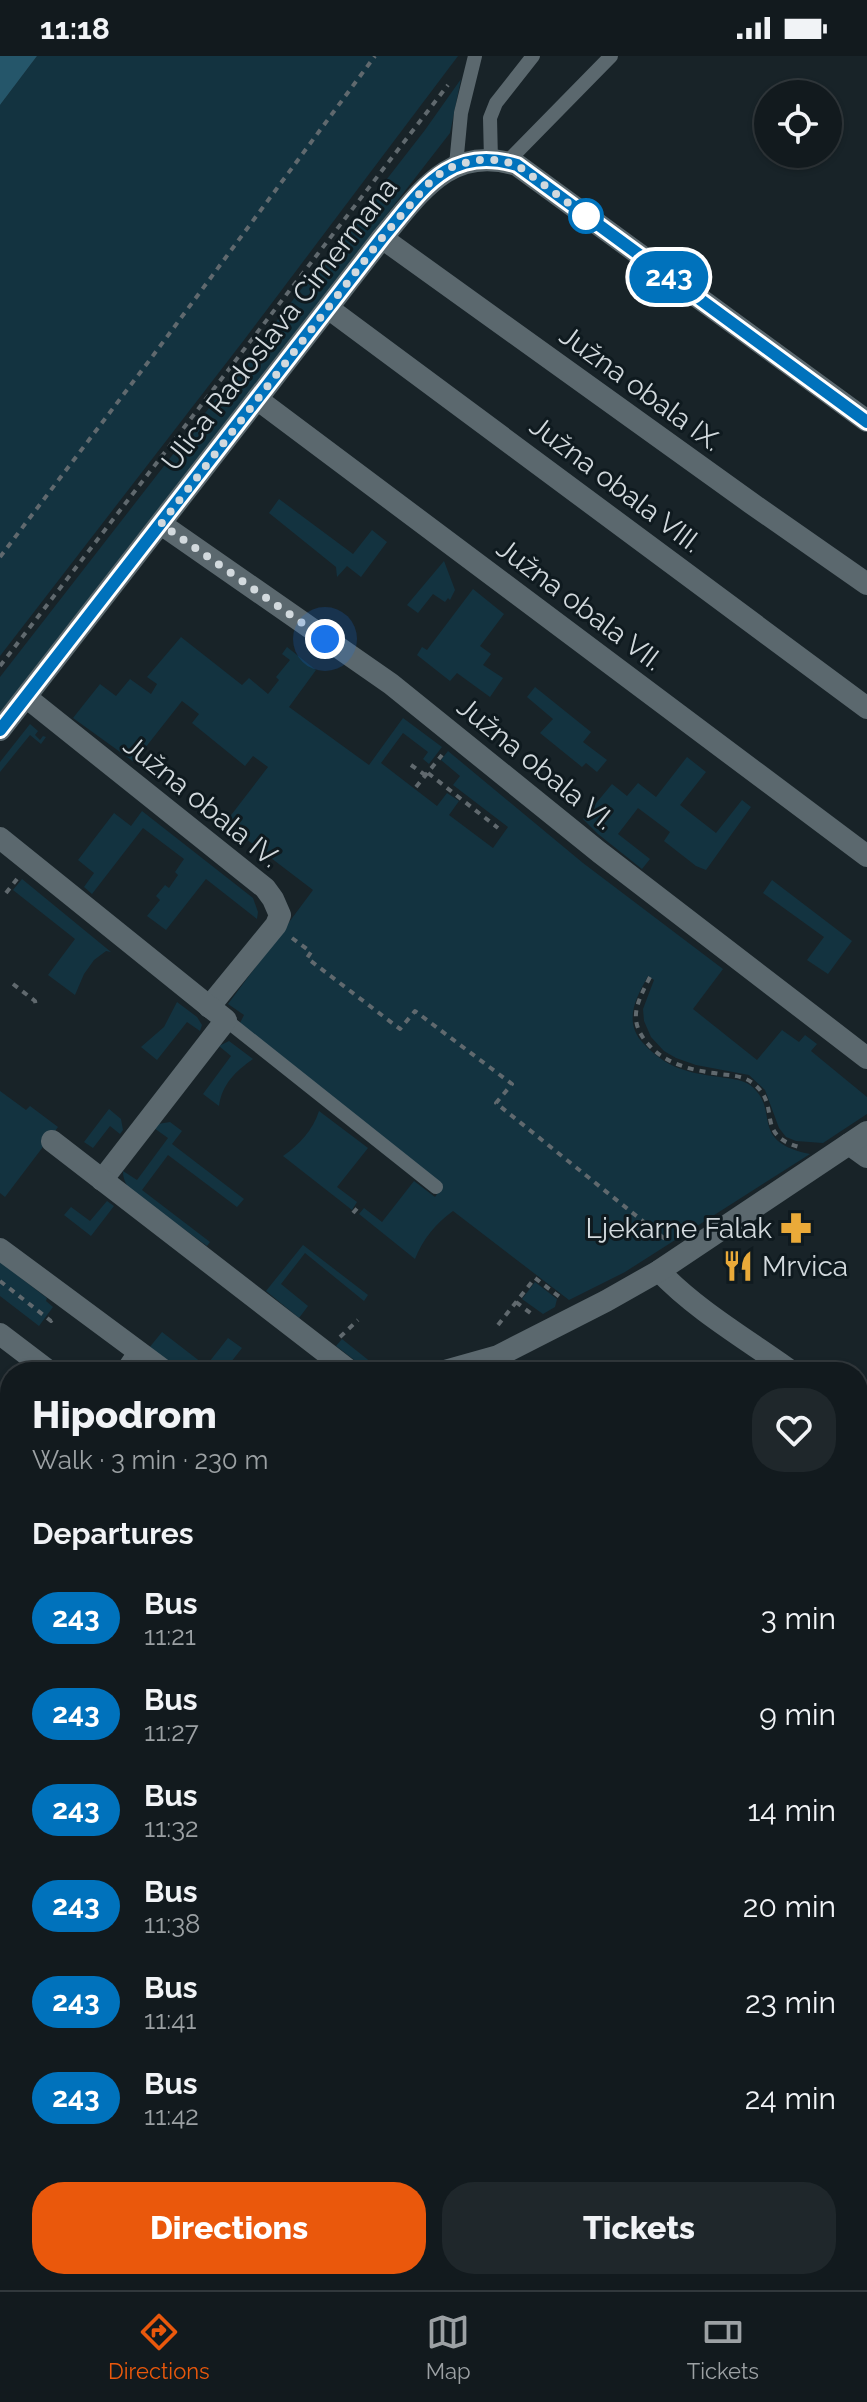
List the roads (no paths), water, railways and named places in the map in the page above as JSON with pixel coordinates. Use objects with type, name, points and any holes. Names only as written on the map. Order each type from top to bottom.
[{"type":"street","name":"Ulica Radoslava Cimermana","points":[[0,730],[382,238],[426,186],[456,165],[479,160],[499,161]]},
{"type":"street","points":[[499,161],[517,165],[532,175],[867,421]]},
{"type":"street","name":"Južna obala IX.","points":[[382,238],[867,584]]},
{"type":"street","name":"Južna obala VIII.","points":[[328,308],[867,708]]},
{"type":"street","name":"Južna obala VII.","points":[[257,399],[867,856]]},
{"type":"street","name":"Južna obala VI.","points":[[161,524],[391,684],[599,852],[867,1058]]},
{"type":"street","name":"Južna obala IV.","points":[[26,697],[265,888],[277,906],[280,915],[276,925],[218,1014]]},
{"type":"street","points":[[0,838],[218,1014],[102,1180]]},
{"type":"street","points":[[52,1141],[338,1362]]},
{"type":"street","points":[[487,1362],[659,1271],[861,1144]]},
{"type":"street","points":[[0,1249],[152,1362]]},
{"type":"street","points":[[659,1271],[682,1292],[778,1362]]},
{"type":"street","points":[[0,1334],[37,1362]]},
{"type":"lane","points":[[456,165],[461,113],[475,56]]},
{"type":"lane","points":[[499,161],[490,118],[496,103],[533,56]]},
{"type":"lane","points":[[499,161],[611,56]]},
{"type":"lane","points":[[218,1014],[436,1187]]},
{"type":"lane","points":[[128,1362],[136,1350]]},
{"type":"place","name":"Ljekarne Falak","points":[[796,1228]]},
{"type":"place","name":"Mrvica","points":[[738,1266]]}]
